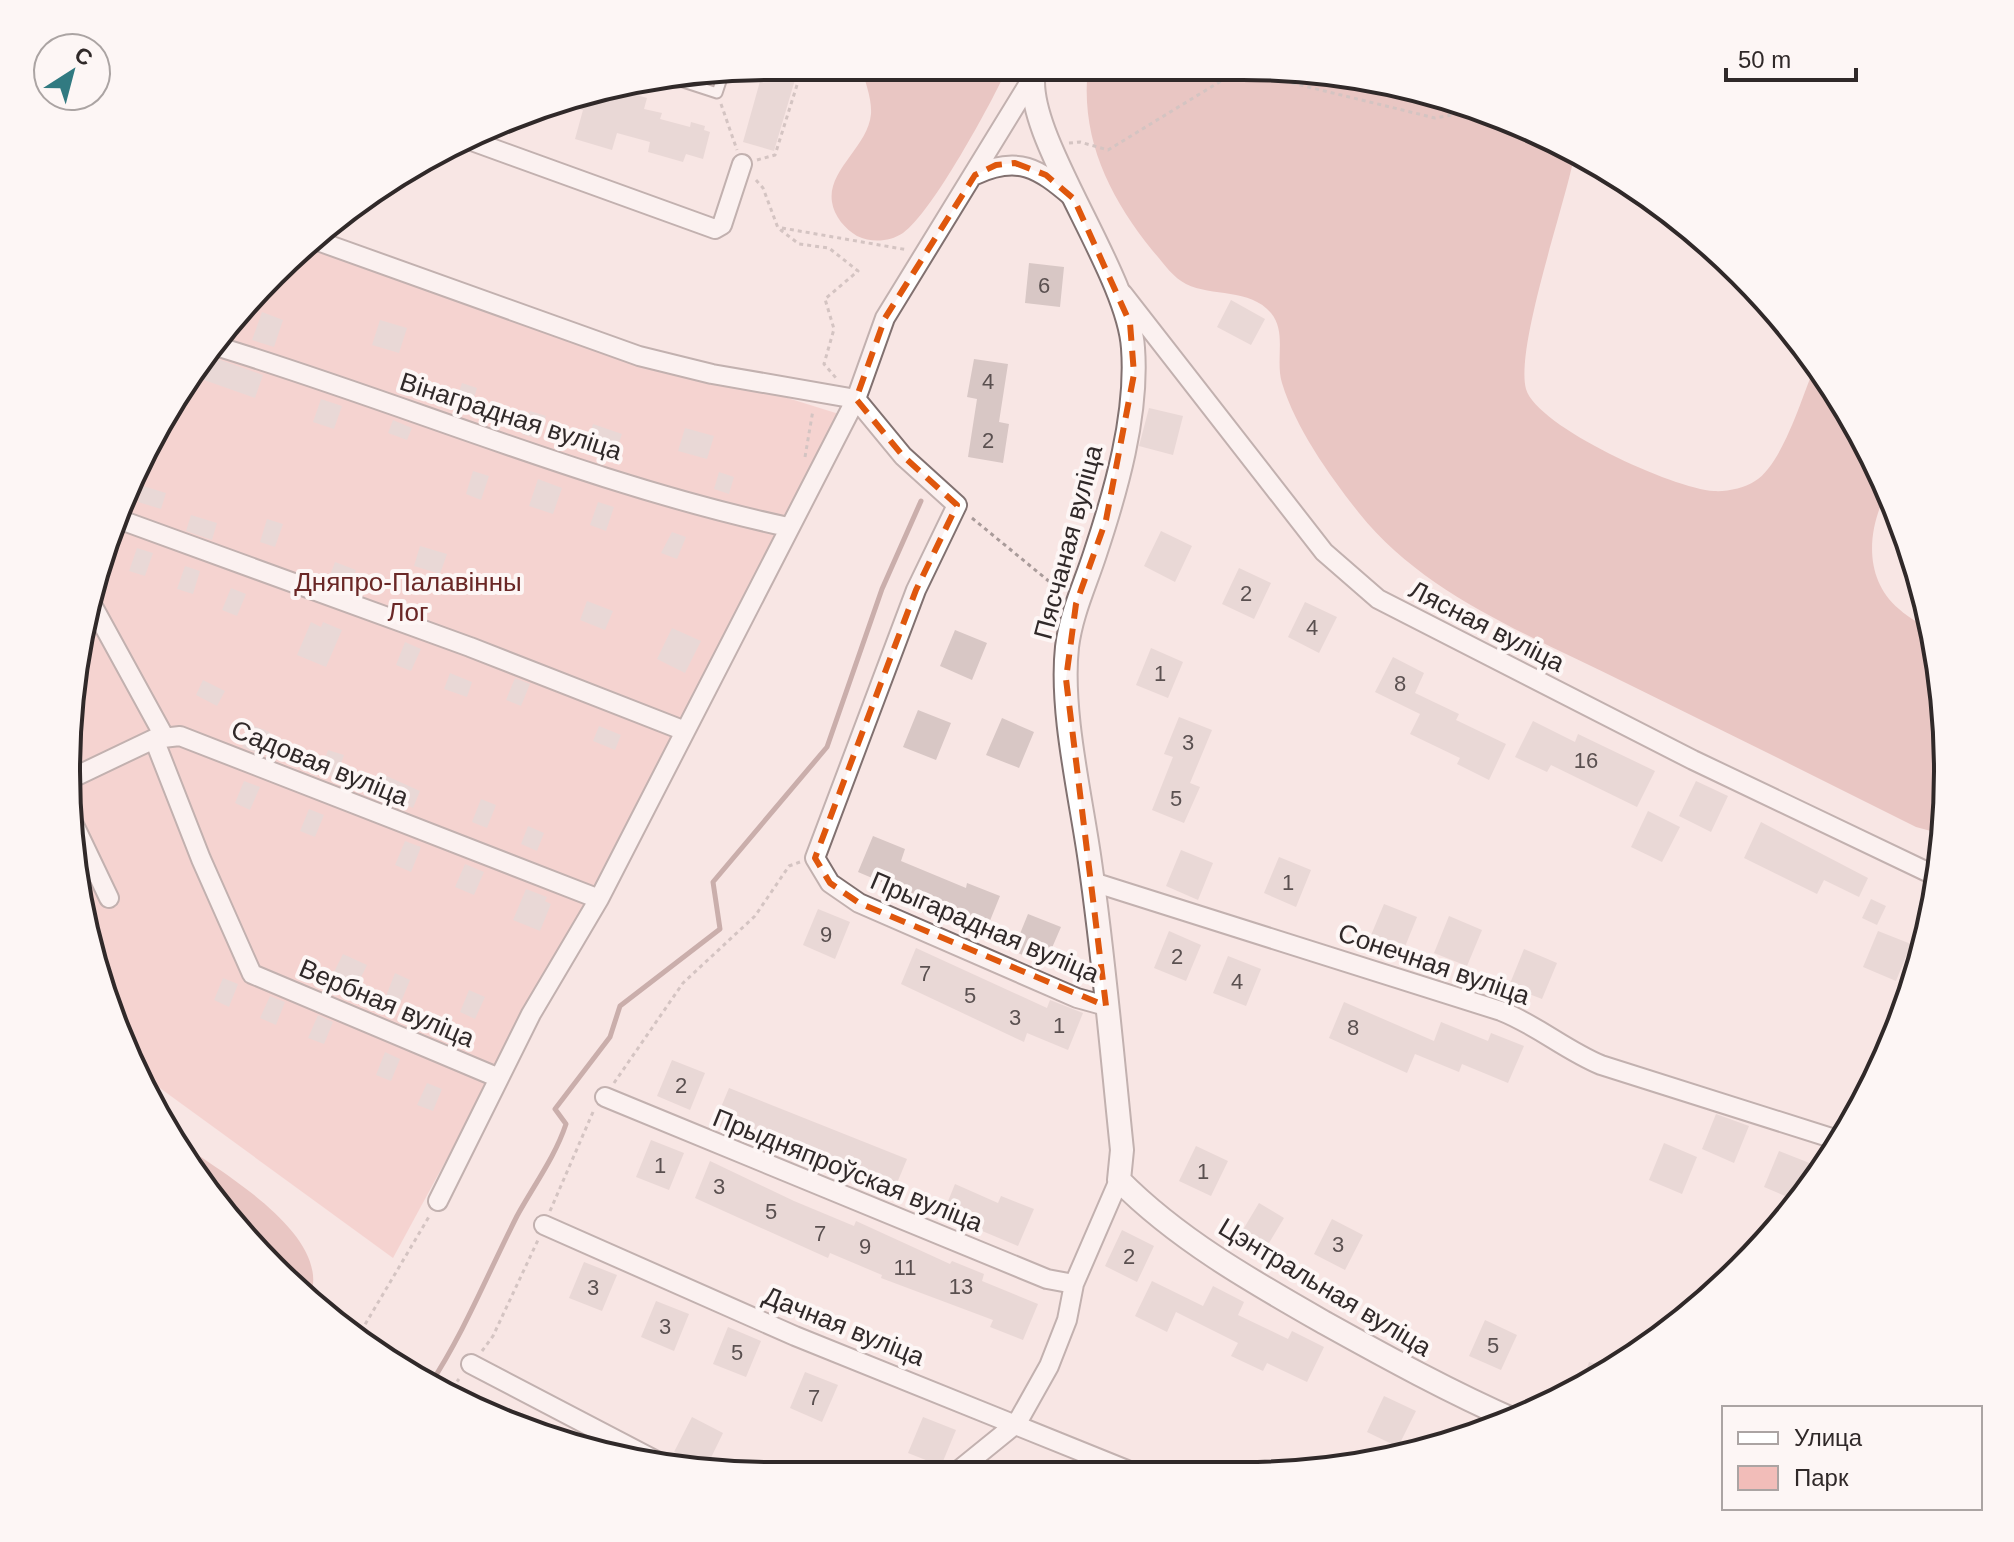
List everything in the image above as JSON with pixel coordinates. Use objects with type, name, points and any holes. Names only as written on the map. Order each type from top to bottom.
[{"type":"street","points":[[438,1201],[531,1014],[599,899],[856,399],[885,318],[975,175],[1029,80]]},
{"type":"street","name":"Пясчаная вуліца","points":[[1035,80],[1049,145],[1118,289],[1133,347],[1131,399],[1106,520],[1076,604],[1067,645],[1066,679],[1093,882],[1122,1150],[1119,1180]]},
{"type":"street","points":[[481,144],[715,229],[722,225],[742,164]]},
{"type":"street","points":[[975,175],[996,165],[1015,163],[1046,175],[1074,199]]},
{"type":"street","points":[[324,243],[639,356],[856,399],[903,456],[957,505],[916,590],[815,858]]},
{"type":"street","name":"Лясная вуліца","points":[[1118,289],[1314,541],[1378,599],[1679,753],[1926,871]]},
{"type":"street","name":"Вінаградная вуліца","points":[[224,349],[296,370],[536,455],[788,527]]},
{"type":"street","points":[[127,522],[455,642],[685,731]]},
{"type":"street","points":[[80,774],[159,737],[98,617]]},
{"type":"street","name":"Садовая вуліца","points":[[159,737],[194,740],[391,820],[599,899]]},
{"type":"street","name":"Вербная вуліца","points":[[159,737],[223,912],[244,962],[256,977],[355,1015],[499,1078]]},
{"type":"street","points":[[84,846],[109,898]]},
{"type":"street","name":"Прыгарадная вуліца","points":[[815,858],[830,883],[859,903],[1077,998],[1106,1006]]},
{"type":"street","name":"Сонечная вуліца","points":[[1093,882],[1501,1011],[1536,1027],[1566,1049],[1601,1065],[1829,1137]]},
{"type":"street","name":"Прыдняпроўская вуліца","points":[[605,1097],[1019,1268],[1047,1279],[1074,1284]]},
{"type":"street","points":[[969,1462],[1017,1423],[1049,1366],[1067,1320],[1074,1284],[1119,1180]]},
{"type":"street","name":"Цэнтральная вуліца","points":[[1119,1180],[1147,1209],[1269,1291],[1427,1380],[1498,1413]]},
{"type":"street","name":"Дачная вуліца","points":[[544,1225],[795,1336],[1108,1462]]},
{"type":"street","points":[[471,1364],[631,1448]]},
{"type":"lane","points":[[692,85],[717,93],[721,82]]},
{"type":"path","points":[[742,164],[775,155],[799,80]]},
{"type":"path","points":[[1049,145],[1080,142],[1108,150],[1223,80]]},
{"type":"path","points":[[1284,81],[1435,118],[1455,114]]},
{"type":"path","points":[[717,93],[742,164],[763,188],[778,228],[799,244],[829,248],[858,271],[825,299],[834,329],[815,393],[803,468]]},
{"type":"path","points":[[778,228],[894,247]]},
{"type":"path","points":[[824,364],[856,399]]},
{"type":"path","points":[[957,505],[1076,604]]},
{"type":"path","points":[[493,1336],[594,1110],[683,983],[755,916],[789,866],[815,858]]},
{"type":"path","points":[[363,1328],[438,1201]]},
{"type":"highlighted area","points":[[1015,163],[1046,175],[1074,199],[1130,323],[1134,374],[1106,520],[1076,604],[1066,679],[1106,1006],[859,903],[830,883],[815,858],[916,590],[957,505],[903,456],[856,399],[885,318],[975,175],[996,165]]},
{"type":"green space","name":"Дняпро-Палавінны Лог","points":[[316,250],[839,414],[567,937],[393,1258],[155,1085],[133,1035],[104,950],[93,906],[81,816],[81,726],[93,636],[117,549],[133,507],[151,465],[196,387],[251,315]]},
{"type":"shaded area","points":[[865,80],[1001,80],[975,130],[929,204],[903,233],[886,240],[857,236],[844,226],[832,202],[836,179],[868,126],[871,114]]},
{"type":"shaded area","points":[[1088,80],[1288,81],[1333,86],[1378,93],[1465,117],[1549,151],[1572,164],[1527,343],[1524,369],[1526,389],[1554,421],[1609,454],[1669,480],[1695,488],[1724,491],[1751,483],[1775,460],[1811,377],[1863,465],[1881,506],[1872,552],[1879,583],[1887,597],[1918,623],[1933,726],[1931,831],[1916,827],[1484,612],[1416,569],[1386,543],[1337,484],[1296,418],[1282,383],[1280,337],[1271,313],[1242,296],[1196,288],[1181,281],[1152,250],[1123,209],[1093,142]]},
{"type":"shaded area","points":[[195,1153],[243,1187],[291,1230],[307,1253],[313,1278],[311,1287],[282,1260],[251,1227]]},
{"type":"building","points":[[760,80],[795,80],[774,151],[743,142]]},
{"type":"building","points":[[633,94],[647,98],[644,109],[662,113],[660,119],[690,127],[691,122],[705,126],[704,130],[710,132],[703,159],[686,154],[683,162],[648,152],[650,142],[617,133],[612,150],[575,139],[583,110],[577,108]]},
{"type":"building","points":[[1029,263],[1064,267],[1060,307],[1025,303]]},
{"type":"building","points":[[1231,300],[1265,319],[1251,345],[1217,327]]},
{"type":"building","points":[[262,312],[283,320],[274,347],[252,340]]},
{"type":"building","points":[[380,320],[407,328],[399,353],[372,345]]},
{"type":"building","points":[[217,359],[263,375],[255,398],[204,380]]},
{"type":"building","points":[[974,359],[1008,364],[999,422],[1009,424],[1003,463],[968,457],[977,399],[967,397]]},
{"type":"building","points":[[462,383],[477,388],[470,411],[454,406]]},
{"type":"building","points":[[321,399],[342,406],[334,429],[313,422]]},
{"type":"building","points":[[1149,408],[1183,416],[1173,455],[1139,446]]},
{"type":"building","points":[[530,411],[546,416],[538,439],[522,434]]},
{"type":"building","points":[[393,420],[412,428],[407,440],[388,433]]},
{"type":"building","points":[[593,424],[622,434],[616,451],[587,441]]},
{"type":"building","points":[[685,428],[714,436],[707,459],[678,451]]},
{"type":"building","points":[[473,471],[489,476],[481,500],[466,494]]},
{"type":"building","points":[[719,472],[734,477],[729,494],[714,489]]},
{"type":"building","points":[[538,479],[562,488],[553,514],[529,506]]},
{"type":"building","points":[[143,486],[166,493],[161,509],[138,502]]},
{"type":"building","points":[[598,502],[614,507],[606,531],[590,525]]},
{"type":"building","points":[[191,515],[217,523],[212,540],[186,531]]},
{"type":"building","points":[[267,519],[283,524],[275,547],[260,542]]},
{"type":"building","points":[[1161,531],[1192,546],[1175,582],[1144,566]]},
{"type":"building","points":[[672,532],[686,537],[677,559],[661,553]]},
{"type":"building","points":[[420,546],[447,554],[440,574],[414,566]]},
{"type":"building","points":[[137,548],[153,553],[145,576],[129,571]]},
{"type":"building","points":[[335,562],[356,570],[349,588],[328,581]]},
{"type":"building","points":[[185,566],[200,571],[193,594],[177,589]]},
{"type":"building","points":[[1239,568],[1271,583],[1254,619],[1222,604]]},
{"type":"building","points":[[231,588],[246,594],[237,616],[222,610]]},
{"type":"building","points":[[587,601],[613,611],[605,630],[580,620]]},
{"type":"building","points":[[1305,602],[1337,617],[1319,653],[1288,637]]},
{"type":"building","points":[[311,622],[321,627],[323,622],[342,630],[326,667],[297,655]]},
{"type":"building","points":[[672,628],[701,641],[685,673],[657,659]]},
{"type":"building","points":[[955,630],[987,643],[972,680],[940,666]]},
{"type":"building","points":[[405,642],[421,649],[411,671],[396,665]]},
{"type":"building","points":[[1151,648],[1183,662],[1168,698],[1136,685]]},
{"type":"building","points":[[1393,657],[1424,673],[1415,693],[1459,714],[1456,720],[1506,744],[1489,780],[1457,764],[1460,758],[1410,734],[1420,714],[1375,692]]},
{"type":"building","points":[[450,673],[472,682],[467,697],[444,689]]},
{"type":"building","points":[[515,678],[530,684],[521,706],[506,700]]},
{"type":"building","points":[[203,680],[225,691],[217,706],[196,695]]},
{"type":"building","points":[[918,710],[951,723],[936,760],[903,747]]},
{"type":"building","points":[[1179,717],[1212,730],[1190,783],[1200,787],[1184,823],[1152,810],[1173,757],[1164,754]]},
{"type":"building","points":[[1002,718],[1034,732],[1019,768],[986,755]]},
{"type":"building","points":[[1533,721],[1575,742],[1578,734],[1655,771],[1637,807],[1551,765],[1547,772],[1515,757]]},
{"type":"building","points":[[251,725],[270,732],[261,755],[242,747]]},
{"type":"building","points":[[599,726],[621,735],[615,750],[593,741]]},
{"type":"building","points":[[328,750],[344,755],[336,778],[320,773]]},
{"type":"building","points":[[380,773],[420,791],[413,808],[373,790]]},
{"type":"building","points":[[244,781],[260,787],[250,810],[235,803]]},
{"type":"building","points":[[1696,781],[1728,796],[1711,832],[1679,816]]},
{"type":"building","points":[[481,799],[496,805],[487,828],[472,822]]},
{"type":"building","points":[[309,809],[324,815],[315,837],[300,831]]},
{"type":"building","points":[[1648,811],[1680,827],[1662,862],[1631,847]]},
{"type":"building","points":[[1761,822],[1868,878],[1859,897],[1824,880],[1817,894],[1744,858]]},
{"type":"building","points":[[528,826],[544,833],[537,851],[521,844]]},
{"type":"building","points":[[873,836],[905,849],[901,861],[966,888],[967,883],[1000,896],[985,933],[935,912],[933,917],[901,904],[905,892],[858,872]]},
{"type":"building","points":[[405,841],[421,847],[411,872],[395,865]]},
{"type":"building","points":[[1181,850],[1213,863],[1198,900],[1166,886]]},
{"type":"building","points":[[1279,857],[1311,870],[1296,907],[1264,893]]},
{"type":"building","points":[[465,864],[484,872],[474,895],[455,887]]},
{"type":"building","points":[[526,889],[547,897],[545,901],[551,904],[540,931],[513,920]]},
{"type":"building","points":[[1871,899],[1886,906],[1877,925],[1862,918]]},
{"type":"building","points":[[1384,904],[1417,917],[1402,954],[1369,940]]},
{"type":"building","points":[[818,909],[850,922],[835,959],[803,945]]},
{"type":"building","points":[[1028,914],[1061,927],[1045,964],[1013,951]]},
{"type":"building","points":[[1449,916],[1482,930],[1467,966],[1434,953]]},
{"type":"building","points":[[1169,931],[1201,945],[1186,981],[1154,968]]},
{"type":"building","points":[[1878,931],[1911,944],[1896,981],[1863,967]]},
{"type":"building","points":[[916,948],[1047,1008],[1050,1000],[1083,1013],[1068,1050],[1027,1033],[1024,1042],[901,984]]},
{"type":"building","points":[[1524,949],[1557,963],[1542,999],[1509,986]]},
{"type":"building","points":[[343,954],[367,965],[356,988],[332,976]]},
{"type":"building","points":[[1228,956],[1261,969],[1246,1006],[1213,993]]},
{"type":"building","points":[[395,973],[410,980],[401,1002],[386,996]]},
{"type":"building","points":[[223,978],[238,984],[229,1007],[214,1000]]},
{"type":"building","points":[[469,990],[485,997],[475,1019],[460,1012]]},
{"type":"building","points":[[270,996],[285,1002],[276,1025],[260,1018]]},
{"type":"building","points":[[1344,1002],[1434,1041],[1441,1022],[1488,1041],[1491,1033],[1524,1046],[1508,1083],[1462,1064],[1459,1072],[1415,1054],[1407,1073],[1329,1038]]},
{"type":"building","points":[[318,1015],[333,1022],[324,1044],[308,1038]]},
{"type":"building","points":[[385,1052],[400,1059],[391,1081],[376,1075]]},
{"type":"building","points":[[672,1060],[705,1073],[690,1110],[657,1096]]},
{"type":"building","points":[[427,1083],[442,1089],[433,1111],[417,1105]]},
{"type":"building","points":[[729,1088],[907,1159],[892,1195],[714,1124]]},
{"type":"building","points":[[1716,1114],[1749,1126],[1734,1163],[1702,1149]]},
{"type":"building","points":[[651,1140],[684,1153],[669,1190],[636,1177]]},
{"type":"building","points":[[1664,1143],[1697,1157],[1682,1194],[1649,1180]]},
{"type":"building","points":[[1196,1146],[1228,1161],[1211,1196],[1179,1181]]},
{"type":"building","points":[[1779,1151],[1812,1164],[1787,1197],[1764,1187]]},
{"type":"building","points":[[710,1161],[854,1226],[856,1221],[950,1264],[952,1261],[984,1274],[982,1281],[1038,1304],[1023,1340],[990,1327],[993,1320],[881,1278],[882,1275],[830,1253],[828,1258],[695,1198]]},
{"type":"building","points":[[955,1184],[998,1203],[1001,1196],[1034,1209],[1018,1246],[975,1228],[972,1234],[940,1221]]},
{"type":"building","points":[[1259,1203],[1284,1218],[1266,1248],[1241,1233]]},
{"type":"building","points":[[1332,1219],[1363,1235],[1345,1270],[1314,1254]]},
{"type":"building","points":[[1122,1230],[1154,1246],[1137,1282],[1105,1266]]},
{"type":"building","points":[[584,1262],[617,1275],[602,1311],[569,1298]]},
{"type":"building","points":[[1152,1281],[1203,1306],[1213,1286],[1244,1302],[1238,1315],[1288,1339],[1292,1331],[1324,1347],[1307,1382],[1267,1363],[1263,1371],[1231,1356],[1238,1343],[1176,1312],[1167,1332],[1135,1316]]},
{"type":"building","points":[[656,1301],[689,1314],[674,1351],[641,1337]]},
{"type":"building","points":[[1485,1320],[1517,1335],[1501,1370],[1469,1356]]},
{"type":"building","points":[[728,1327],[761,1341],[746,1377],[713,1364]]},
{"type":"building","points":[[805,1372],[838,1385],[822,1422],[790,1408]]},
{"type":"building","points":[[1384,1396],[1416,1411],[1400,1444],[1394,1445],[1367,1432]]},
{"type":"building","points":[[692,1417],[723,1433],[710,1459],[682,1456],[674,1452]]},
{"type":"building","points":[[923,1417],[956,1430],[943,1462],[931,1462],[908,1453]]},
{"type":"waterway","points":[[436,1375],[465,1324],[517,1216],[556,1148],[566,1124],[555,1109],[610,1037],[620,1006],[720,929],[713,882],[827,747],[882,589],[921,501]]}]
